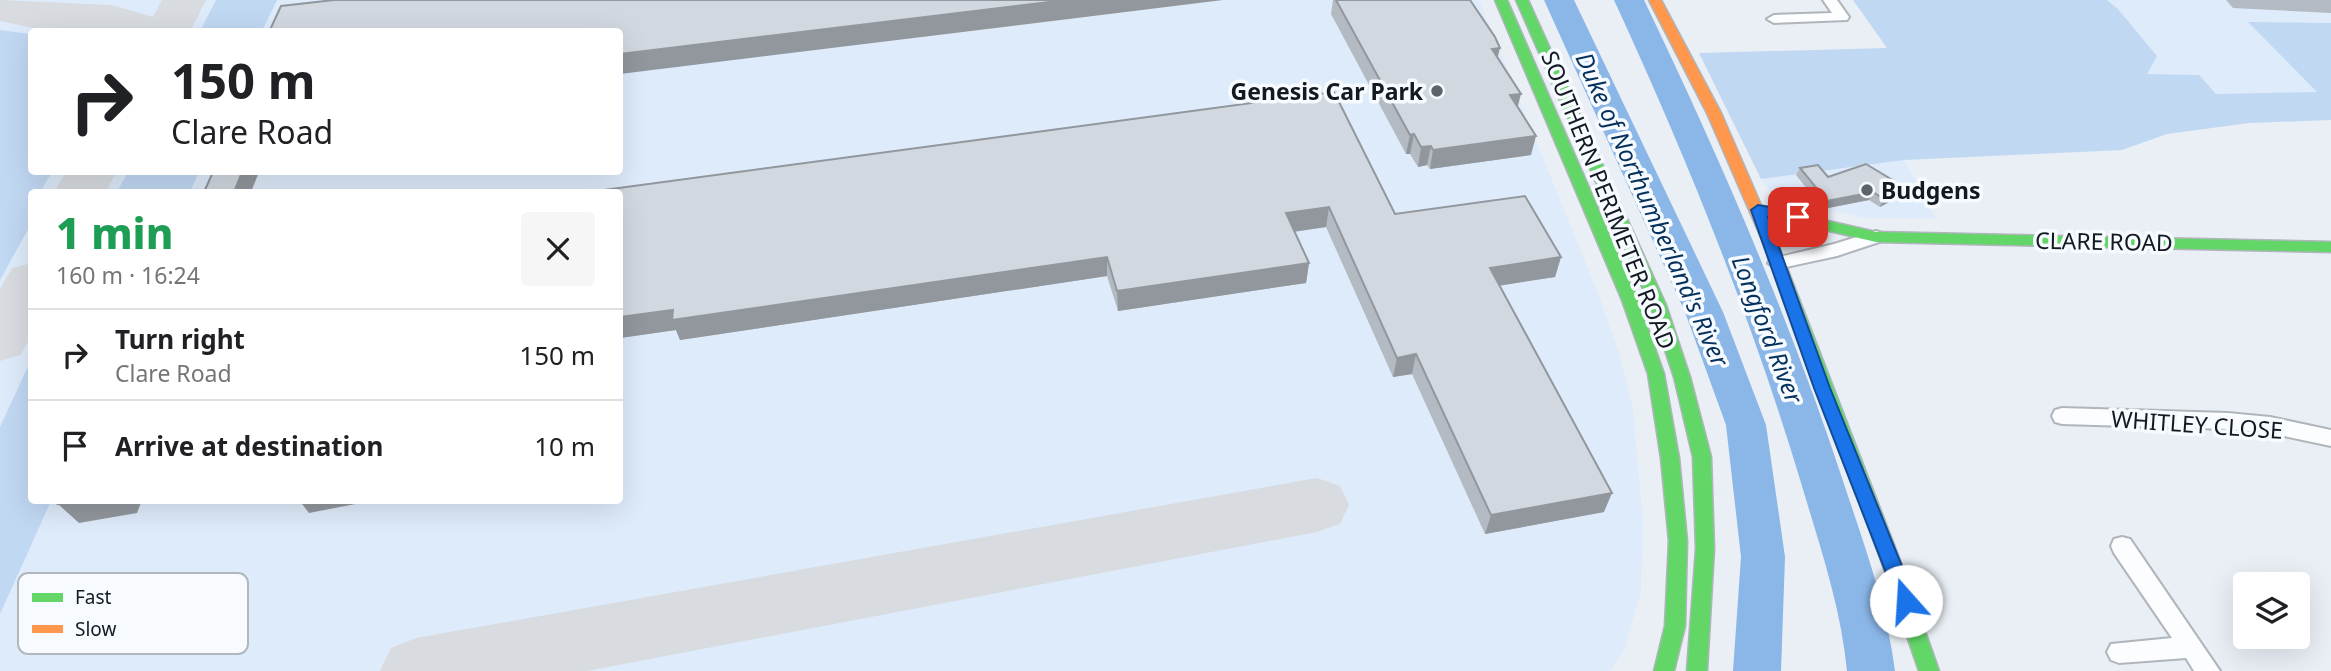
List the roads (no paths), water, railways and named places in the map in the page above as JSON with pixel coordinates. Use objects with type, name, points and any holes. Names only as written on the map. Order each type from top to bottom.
[{"type":"street","name":"SOUTHERN PERIMETER ROAD","points":[[1501,0],[1630,300],[1656,374],[1670,458],[1678,541],[1675,626],[1664,671]]},
{"type":"street","name":"SOUTHERN PERIMETER ROAD","points":[[1522,0],[1658,305],[1682,377],[1702,457],[1705,549],[1697,671]]},
{"type":"street","points":[[1656,0],[1714,113],[1758,210],[1853,468],[1899,578],[1928,671]]},
{"type":"street","points":[[1774,19],[1842,17],[1830,0]]},
{"type":"street","name":"CLARE ROAD","points":[[1758,210],[1876,237],[2331,247]]},
{"type":"street","name":"CLARE ROAD","points":[[1777,263],[1837,250],[1876,237]]},
{"type":"street","name":"WHITLEY CLOSE","points":[[2062,416],[2228,421],[2270,425],[2331,438]]},
{"type":"street","points":[[2122,546],[2208,671]]},
{"type":"street","points":[[2119,652],[2191,647]]},
{"type":"waterway","name":"Duke of Northumberland's River","points":[[1559,0],[1704,312],[1746,425],[1763,557],[1757,671]]},
{"type":"waterway","name":"Longford River","points":[[1629,0],[1695,140],[1798,405],[1857,594],[1867,634],[1871,671]]},
{"type":"place","name":"Genesis Car Park","points":[[1437,91]]},
{"type":"place","name":"Budgens","points":[[1867,190]]}]
